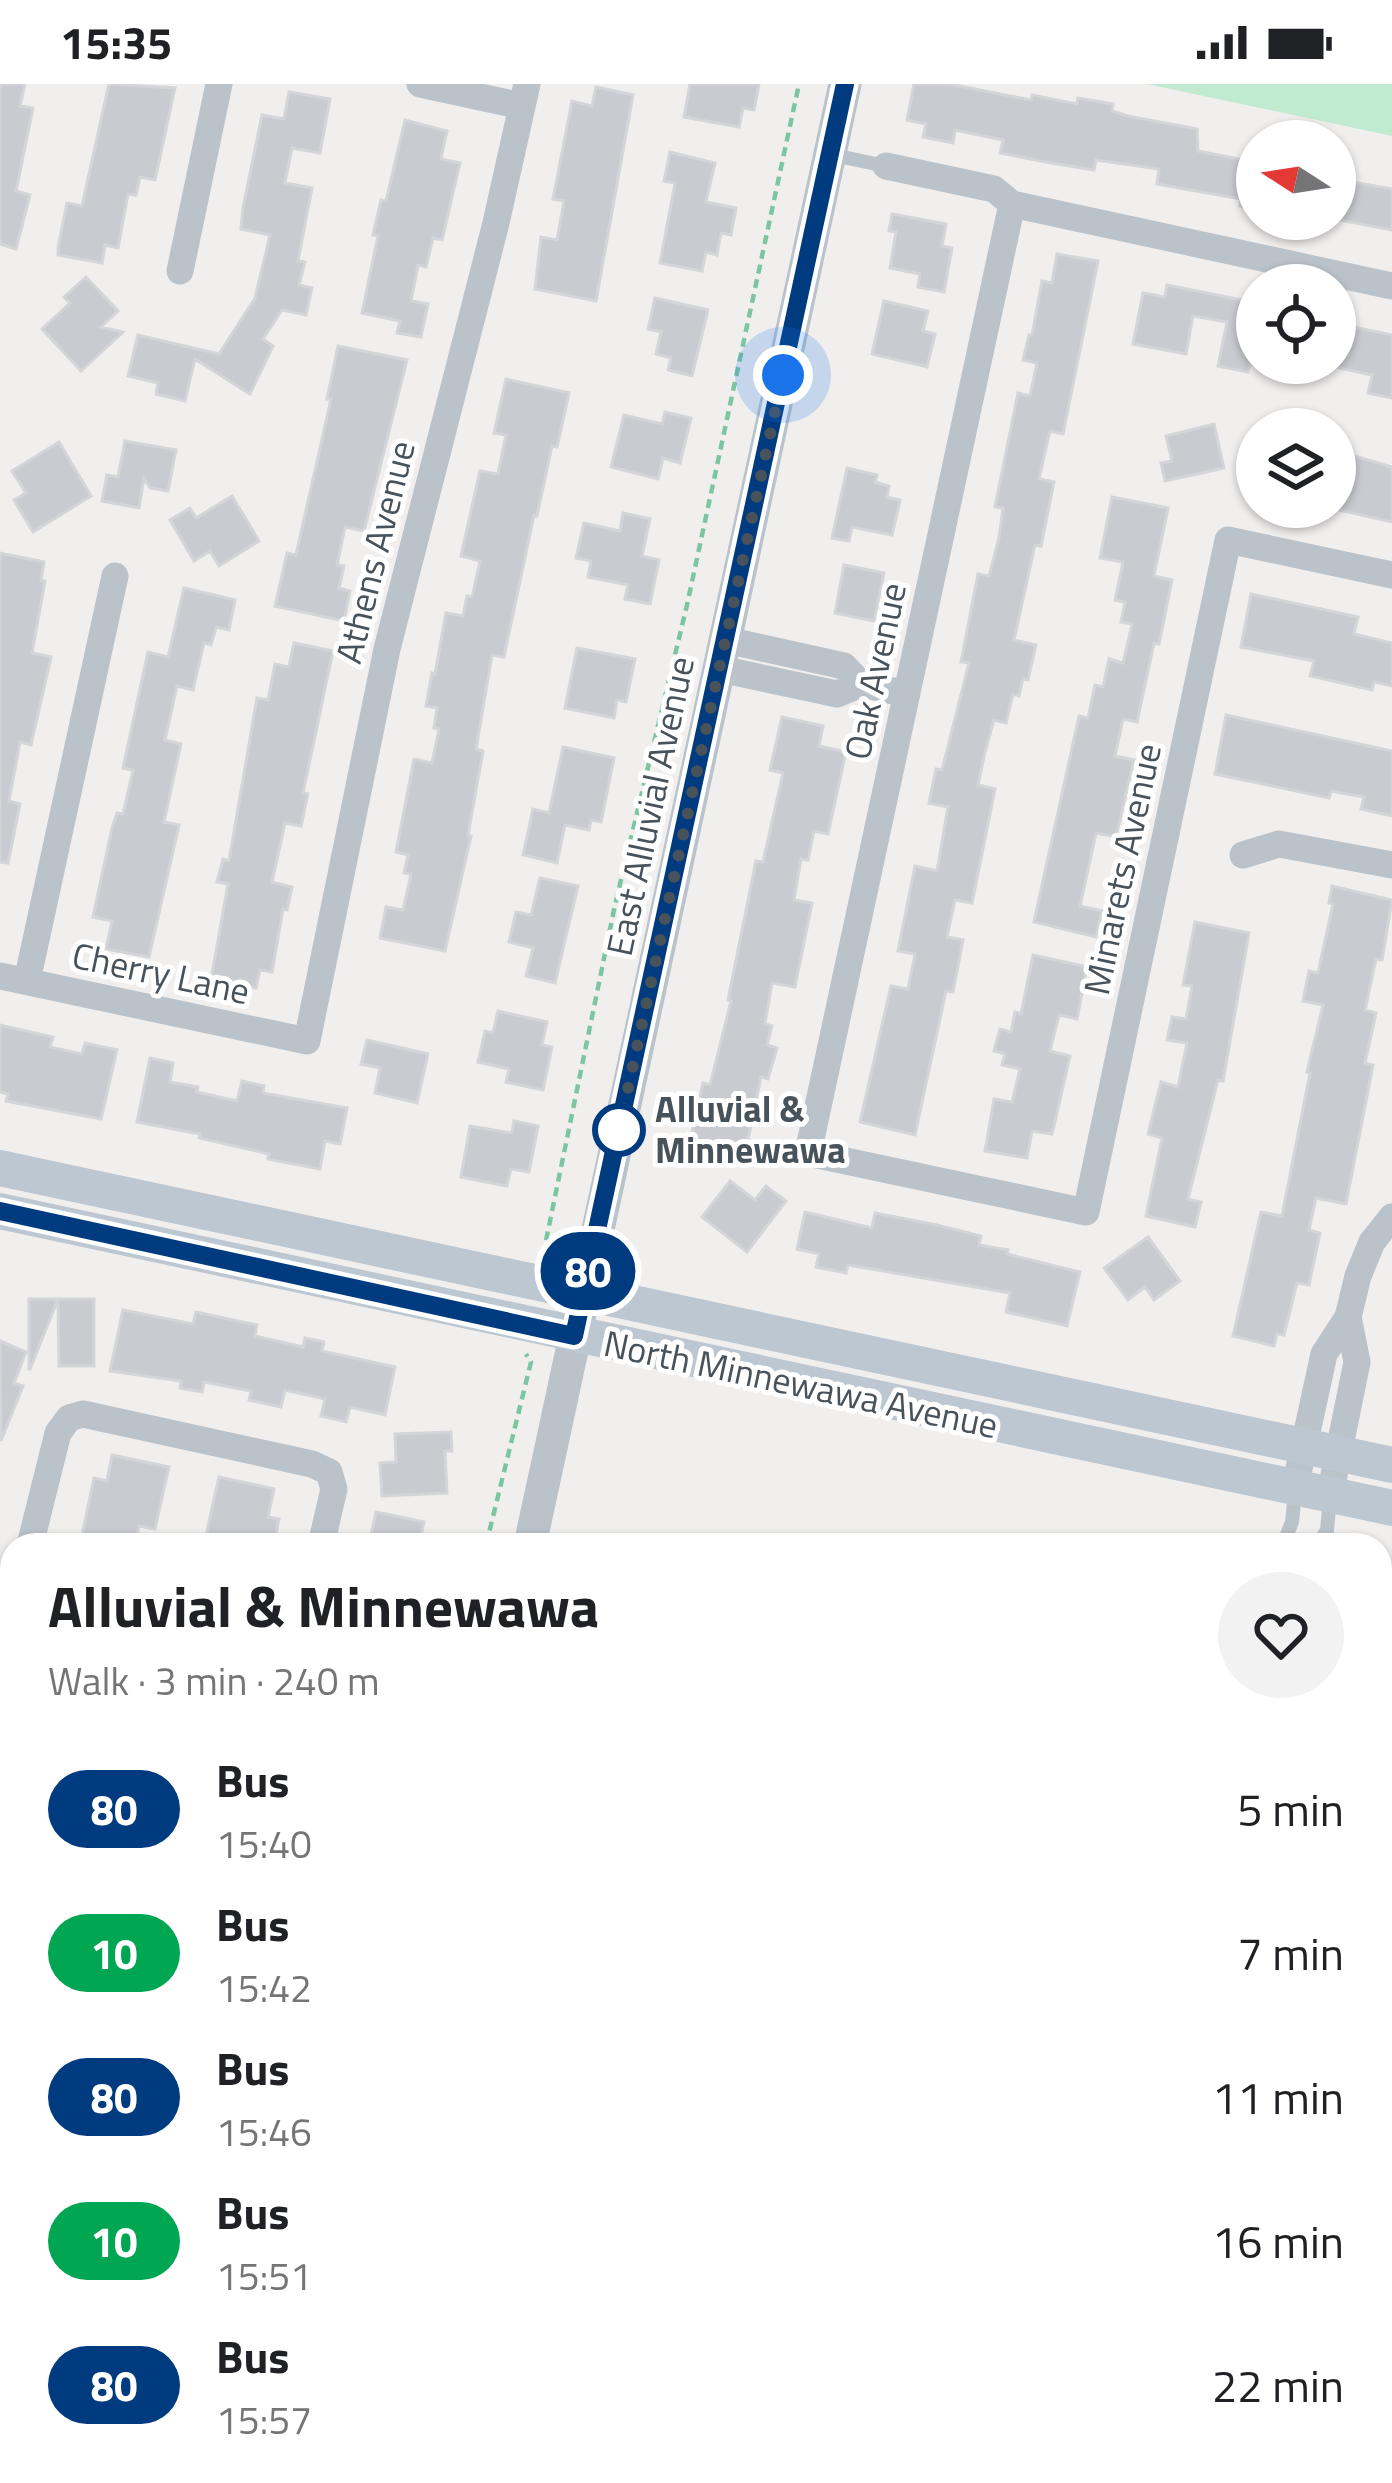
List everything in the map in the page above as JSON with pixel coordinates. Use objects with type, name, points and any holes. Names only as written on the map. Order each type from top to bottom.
[{"type":"main road","name":"North Minnewawa Avenue","points":[[0,1168],[1392,1465]]},
{"type":"main road","name":"North Minnewawa Avenue","points":[[0,1210],[1392,1508]]},
{"type":"street","points":[[180,271],[219,84]]},
{"type":"street","points":[[420,84],[525,95]]},
{"type":"street","name":"East Alluvial Avenue","points":[[533,1533],[845,84]]},
{"type":"street","name":"Athens Avenue","points":[[307,1041],[392,628],[525,95]]},
{"type":"street","points":[[886,166],[994,189],[1012,204],[1392,286]]},
{"type":"street","name":"Oak Avenue","points":[[808,1153],[1012,204]]},
{"type":"street","name":"Minarets Avenue","points":[[808,1153],[1086,1212],[1228,540],[1392,575]]},
{"type":"street","points":[[14,978],[115,576]]},
{"type":"street","points":[[723,654],[795,671],[837,694],[861,684],[907,694]]},
{"type":"street","points":[[1243,855],[1280,844],[1392,866]]},
{"type":"street","name":"Cherry Lane","points":[[14,978],[307,1041]]},
{"type":"street","points":[[1313,1491],[1321,1450],[1357,1362],[1348,1317],[1365,1258],[1392,1216]]},
{"type":"street","points":[[33,1533],[58,1433],[69,1418],[83,1414],[312,1463],[329,1472],[334,1489],[324,1533]]},
{"type":"lane","points":[[830,154],[886,166]]},
{"type":"lane","points":[[1288,1533],[1313,1491]]},
{"type":"lane","points":[[1313,1491],[1325,1533]]},
{"type":"path","points":[[543,1254],[615,904],[687,605],[799,84]]},
{"type":"path","points":[[489,1533],[531,1363]]},
{"type":"green space","points":[[1147,84],[1392,84],[1392,136],[1356,128],[1356,120],[1317,120]]},
{"type":"building","points":[[0,84],[25,84],[20,106],[33,108],[16,191],[30,195],[16,249],[0,244]]},
{"type":"building","points":[[109,84],[175,88],[155,180],[140,177],[136,195],[128,194],[118,248],[105,245],[102,263],[58,255],[58,248],[67,203],[82,206]]},
{"type":"building","points":[[690,84],[759,84],[754,110],[743,108],[739,127],[684,117]]},
{"type":"building","points":[[914,84],[950,84],[1031,100],[1032,95],[1077,104],[1078,98],[1113,104],[1112,111],[1128,116],[1197,129],[1198,151],[1236,158],[1236,198],[1157,184],[1159,169],[1096,160],[1094,170],[1051,163],[1000,153],[1003,140],[955,130],[953,143],[923,137],[926,124],[907,120]]},
{"type":"building","points":[[596,87],[633,95],[596,301],[535,289],[541,237],[557,240],[564,201],[553,199],[572,101],[592,106]]},
{"type":"building","points":[[289,92],[330,99],[320,153],[292,148],[285,183],[312,188],[298,261],[305,262],[299,285],[312,288],[306,315],[282,310],[263,339],[273,346],[250,394],[195,359],[185,401],[156,394],[158,383],[128,376],[138,335],[219,354],[255,298],[270,235],[241,229],[243,208],[262,115],[284,119]]},
{"type":"building","points":[[405,120],[447,131],[441,159],[460,163],[442,240],[433,238],[426,267],[418,265],[411,301],[428,304],[421,337],[397,333],[400,321],[362,313],[378,236],[373,235]]},
{"type":"building","points":[[670,152],[715,163],[706,202],[736,208],[731,235],[721,233],[717,255],[706,252],[702,271],[660,263],[675,183],[664,181]]},
{"type":"building","points":[[1356,183],[1392,189],[1392,230],[1356,223]]},
{"type":"building","points":[[892,214],[946,224],[942,246],[952,248],[944,292],[918,287],[920,274],[890,268],[896,232],[889,231]]},
{"type":"building","points":[[1057,254],[1098,261],[1063,434],[1050,431],[1039,479],[1054,482],[1014,640],[1036,645],[1028,680],[1023,678],[1019,696],[1013,694],[1006,723],[994,720],[985,752],[978,785],[995,789],[972,903],[955,900],[947,937],[963,940],[953,992],[946,991],[915,1135],[860,1122],[891,986],[908,989],[915,954],[898,951],[915,866],[937,871],[948,807],[929,803],[969,663],[961,662],[978,574],[989,576],[999,538],[1003,508],[995,507],[1018,393],[1030,396],[1037,363],[1023,360],[1042,281],[1052,283]]},
{"type":"building","points":[[86,277],[118,311],[101,327],[123,332],[81,371],[42,329],[70,303],[64,297]]},
{"type":"building","points":[[1167,285],[1236,299],[1236,370],[1218,366],[1227,322],[1193,316],[1186,354],[1133,344],[1143,293],[1165,297]]},
{"type":"building","points":[[655,298],[708,310],[692,376],[668,370],[671,358],[656,354],[661,332],[648,329]]},
{"type":"building","points":[[884,301],[928,311],[923,331],[935,334],[927,367],[872,354]]},
{"type":"building","points":[[1356,327],[1392,335],[1392,398],[1368,393],[1372,375],[1356,372]]},
{"type":"building","points":[[338,346],[407,360],[364,531],[345,527],[337,565],[344,566],[339,588],[350,591],[344,621],[275,606],[287,553],[296,555]]},
{"type":"building","points":[[506,379],[569,393],[534,515],[504,657],[492,655],[476,749],[483,751],[471,836],[445,951],[380,938],[386,907],[403,910],[411,874],[404,873],[408,855],[396,852],[414,759],[432,763],[439,729],[434,728],[437,708],[426,706],[432,673],[446,613],[463,616],[467,596],[472,597],[480,561],[461,556],[480,471],[498,474],[506,435],[494,433]]},
{"type":"building","points":[[665,412],[691,418],[680,463],[663,458],[658,479],[611,467],[624,415],[662,424]]},
{"type":"building","points":[[1214,424],[1224,468],[1165,481],[1161,463],[1172,461],[1166,436]]},
{"type":"building","points":[[125,441],[176,450],[168,491],[150,488],[144,478],[139,508],[102,501],[107,475],[118,477]]},
{"type":"building","points":[[59,442],[91,496],[33,532],[14,500],[26,493],[12,471]]},
{"type":"building","points":[[1356,456],[1392,467],[1392,522],[1356,514]]},
{"type":"building","points":[[847,468],[877,475],[875,482],[889,486],[887,497],[900,500],[892,535],[852,527],[849,541],[832,538]]},
{"type":"building","points":[[232,496],[259,541],[219,566],[210,551],[194,561],[170,520],[190,508],[196,518]]},
{"type":"building","points":[[1112,497],[1168,508],[1154,576],[1172,580],[1137,722],[1123,719],[1115,756],[1134,760],[1116,837],[1096,833],[1080,906],[1102,911],[1096,937],[1034,922],[1079,716],[1088,718],[1095,685],[1103,687],[1109,659],[1123,663],[1132,624],[1121,622],[1125,602],[1115,600],[1123,562],[1100,558]]},
{"type":"building","points":[[623,513],[650,519],[642,556],[659,560],[650,604],[625,599],[628,585],[588,577],[591,561],[576,558],[584,523],[620,531]]},
{"type":"building","points":[[0,553],[44,562],[32,653],[51,657],[31,745],[20,742],[9,801],[20,804],[8,863],[0,862]]},
{"type":"building","points":[[844,565],[884,573],[874,621],[835,613]]},
{"type":"building","points":[[184,588],[235,600],[229,630],[216,627],[211,645],[204,643],[193,690],[177,686],[165,740],[181,744],[164,822],[179,825],[149,957],[106,949],[112,921],[93,917],[112,828],[117,813],[123,814],[133,770],[123,768],[148,652],[168,657]]},
{"type":"building","points":[[1251,594],[1358,617],[1354,634],[1392,643],[1392,686],[1374,682],[1372,690],[1310,676],[1314,661],[1241,647]]},
{"type":"building","points":[[294,643],[333,651],[303,793],[308,794],[301,826],[285,823],[272,882],[292,887],[287,910],[283,909],[272,972],[260,970],[256,988],[211,980],[228,884],[217,882],[223,859],[229,861],[257,698],[268,700],[275,664],[289,667]]},
{"type":"building","points":[[577,648],[635,659],[626,702],[617,700],[614,718],[565,708]]},
{"type":"building","points":[[1226,715],[1392,751],[1392,816],[1361,809],[1364,797],[1331,791],[1329,798],[1215,774]]},
{"type":"building","points":[[782,717],[823,726],[819,746],[846,752],[828,834],[814,831],[808,860],[801,859],[794,900],[812,903],[795,987],[772,983],[765,1024],[772,1026],[767,1045],[777,1048],[768,1079],[761,1077],[746,1149],[735,1146],[732,1156],[689,1146],[703,1083],[710,1085],[731,1001],[756,861],[763,862],[783,773],[770,770]]},
{"type":"building","points":[[563,747],[614,758],[601,822],[591,820],[589,830],[565,825],[557,863],[523,855],[533,809],[549,813]]},
{"type":"building","points":[[540,878],[578,886],[555,983],[526,976],[533,948],[509,942],[516,912],[531,915]]},
{"type":"building","points":[[1332,886],[1392,900],[1382,960],[1376,959],[1365,1010],[1376,1013],[1365,1063],[1373,1065],[1346,1204],[1316,1198],[1309,1230],[1320,1233],[1309,1285],[1297,1283],[1284,1335],[1277,1334],[1274,1346],[1233,1336],[1261,1212],[1282,1216],[1323,1005],[1303,1001],[1309,971],[1318,973],[1333,904],[1329,903]]},
{"type":"building","points":[[1195,922],[1249,933],[1223,1081],[1218,1080],[1188,1199],[1201,1202],[1195,1227],[1146,1216],[1162,1138],[1148,1134],[1161,1082],[1178,1087],[1187,1043],[1167,1040],[1172,1017],[1186,1019],[1192,986],[1183,985]]},
{"type":"building","points":[[1033,955],[1087,967],[1077,1019],[1059,1015],[1050,1051],[1070,1056],[1052,1134],[1032,1131],[1027,1158],[985,1151],[994,1099],[1012,1102],[1020,1069],[1002,1065],[1005,1054],[994,1051],[1000,1029],[1011,1032],[1015,1012],[1021,1014]]},
{"type":"building","points":[[498,1011],[547,1022],[542,1045],[552,1047],[543,1090],[506,1082],[509,1069],[478,1062],[485,1031],[493,1033]]},
{"type":"building","points":[[0,1025],[53,1037],[50,1047],[82,1054],[85,1043],[117,1050],[101,1119],[6,1101],[8,1094],[0,1092]]},
{"type":"building","points":[[367,1040],[428,1054],[417,1103],[375,1093],[380,1068],[361,1064]]},
{"type":"building","points":[[150,1058],[173,1063],[170,1082],[198,1087],[197,1092],[237,1101],[242,1081],[264,1086],[263,1093],[347,1108],[340,1144],[325,1141],[320,1169],[268,1159],[269,1154],[199,1138],[200,1134],[137,1122]]},
{"type":"building","points":[[514,1121],[538,1126],[529,1172],[511,1169],[507,1186],[461,1177],[470,1126],[512,1133]]},
{"type":"building","points":[[730,1181],[755,1200],[766,1186],[786,1201],[747,1252],[702,1217]]},
{"type":"building","points":[[805,1212],[872,1228],[875,1213],[937,1225],[981,1236],[979,1245],[1080,1272],[1067,1326],[1006,1312],[1010,1293],[848,1265],[846,1273],[816,1267],[819,1254],[797,1249]]},
{"type":"building","points":[[1148,1237],[1180,1281],[1154,1300],[1145,1287],[1128,1300],[1104,1268]]},
{"type":"building","points":[[29,1299],[58,1299],[30,1369],[29,1369]]},
{"type":"building","points":[[58,1299],[94,1299],[94,1366],[59,1366]]},
{"type":"building","points":[[123,1310],[193,1324],[196,1312],[257,1325],[255,1336],[303,1347],[305,1338],[324,1342],[322,1351],[395,1367],[385,1415],[350,1407],[346,1422],[321,1416],[325,1399],[285,1390],[281,1407],[249,1400],[251,1391],[204,1382],[202,1392],[180,1388],[181,1381],[110,1371]]},
{"type":"building","points":[[0,1341],[26,1352],[14,1383],[23,1386],[1,1441]]},
{"type":"building","points":[[451,1432],[452,1451],[445,1451],[447,1493],[382,1496],[380,1463],[396,1462],[395,1434]]},
{"type":"building","points":[[112,1455],[169,1467],[155,1529],[139,1526],[138,1533],[83,1533],[94,1478],[107,1481]]},
{"type":"building","points":[[219,1477],[274,1489],[268,1517],[279,1519],[276,1533],[207,1533]]},
{"type":"building","points":[[376,1512],[424,1522],[422,1533],[372,1533]]},
{"type":"bus line","name":"80","points":[[0,1211],[574,1336],[845,84]]},
{"type":"place","name":"Alluvial & Minnewawa","points":[[619,1130]]},
{"type":"route","points":[[619,1130],[783,375]]}]
